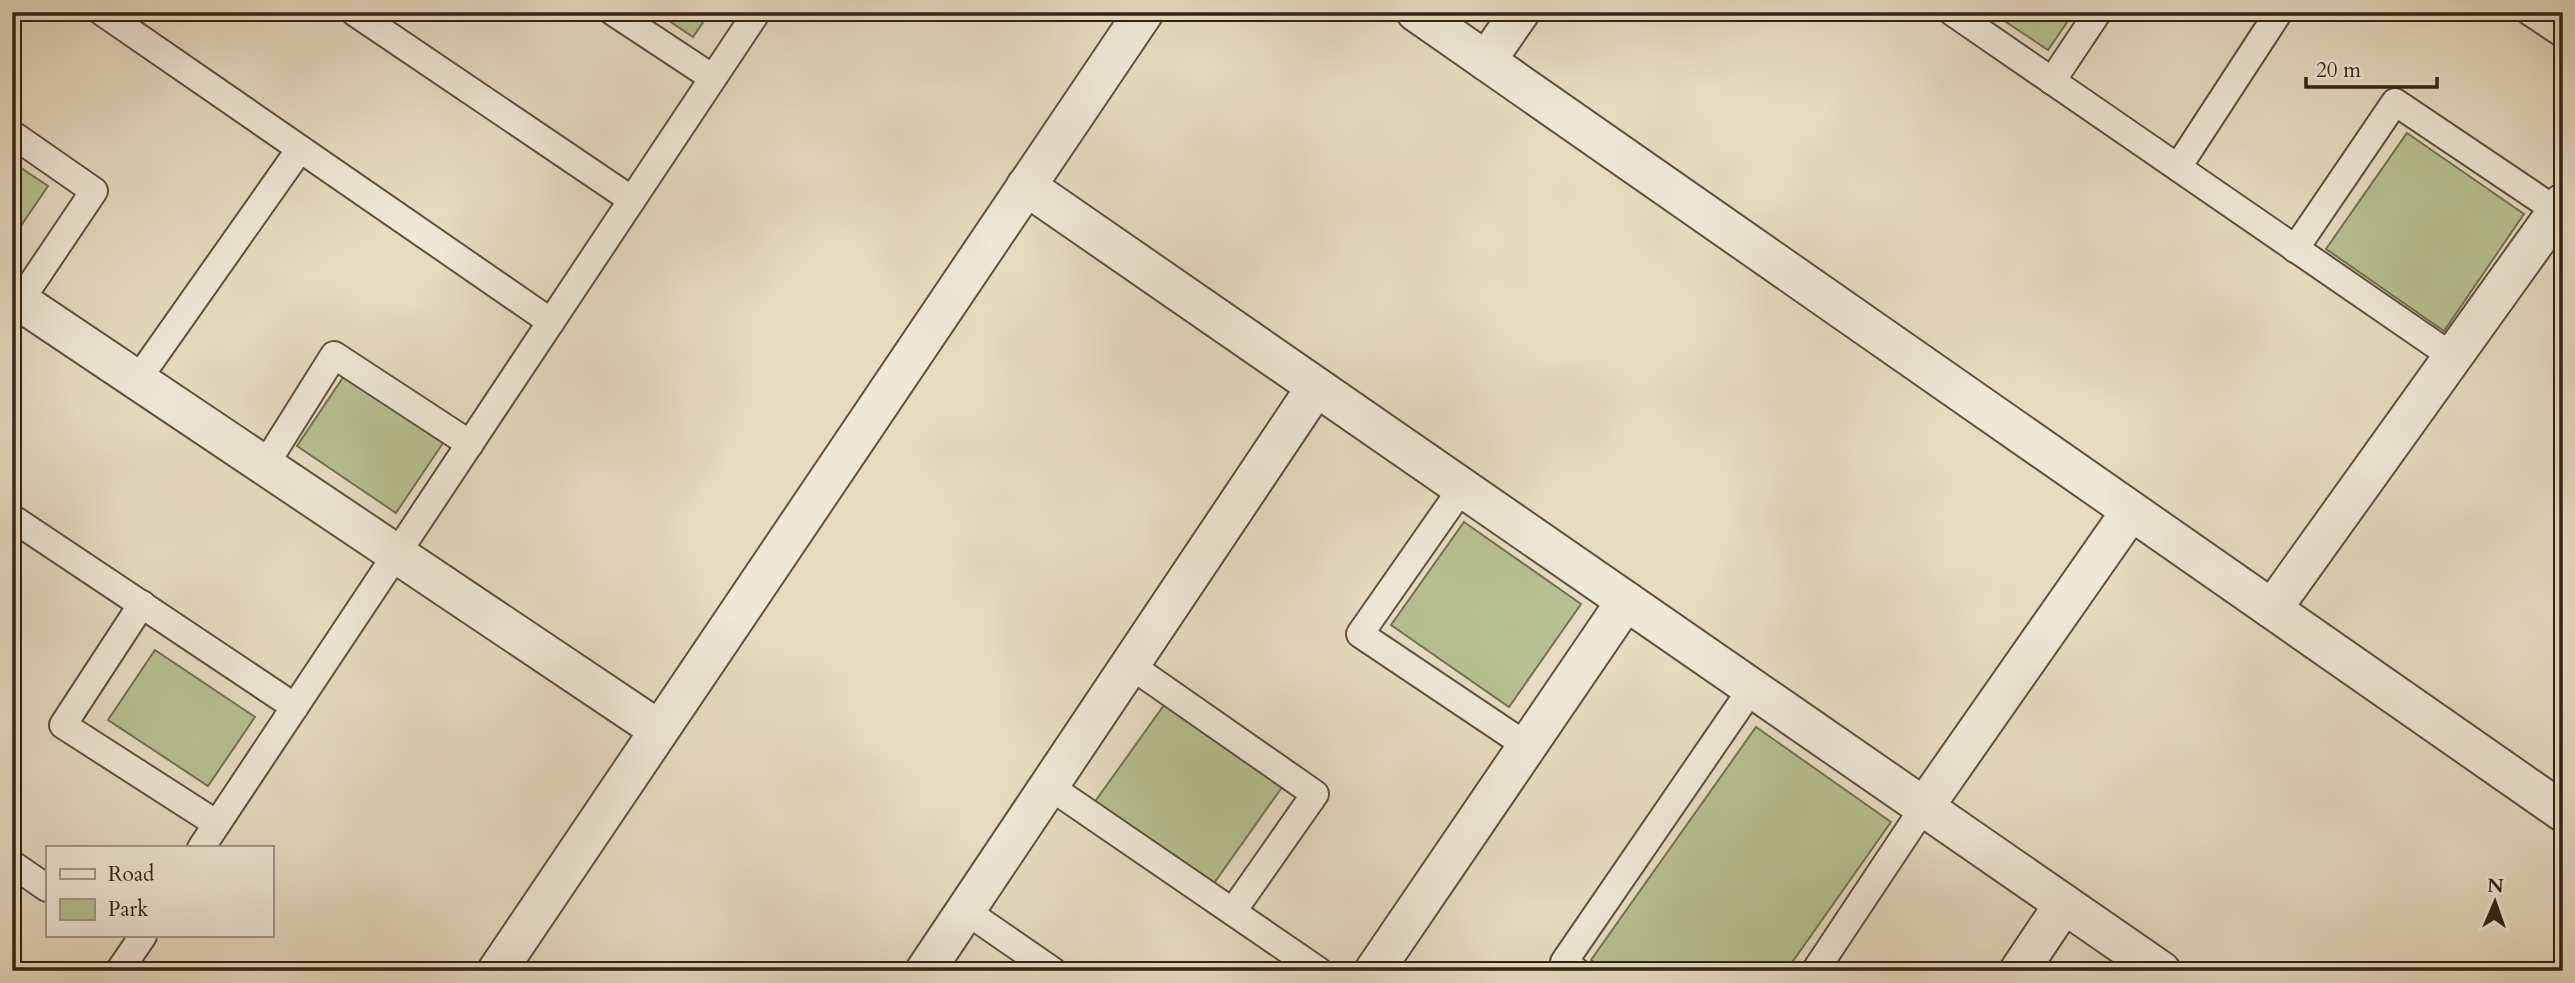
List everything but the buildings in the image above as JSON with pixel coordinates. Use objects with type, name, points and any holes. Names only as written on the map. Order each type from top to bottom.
[{"type":"street","points":[[496,971],[1144,12]]},
{"type":"street","points":[[1416,12],[2563,812]]},
{"type":"street","points":[[1486,61],[1520,12]]},
{"type":"street","points":[[1026,186],[2161,971]]},
{"type":"street","points":[[2272,610],[2560,207]]},
{"type":"street","points":[[16,298],[659,730]]},
{"type":"street","points":[[925,971],[1317,387]]},
{"type":"street","points":[[1924,807],[2131,511]]},
{"type":"street","points":[[1374,971],[1626,601]]},
{"type":"street","points":[[2019,971],[2064,904]]},
{"type":"lane","points":[[102,12],[551,321]]},
{"type":"lane","points":[[613,12],[713,78]]},
{"type":"lane","points":[[202,846],[757,12]]},
{"type":"lane","points":[[1952,12],[2453,356]]},
{"type":"lane","points":[[2052,81],[2098,12]]},
{"type":"lane","points":[[2178,167],[2279,12]]},
{"type":"lane","points":[[2530,12],[2563,34]]},
{"type":"lane","points":[[358,13],[632,200]]},
{"type":"lane","points":[[2295,249],[2395,102],[2560,207]]},
{"type":"lane","points":[[12,134],[94,191],[16,298]]},
{"type":"lane","points":[[138,379],[300,149]]},
{"type":"lane","points":[[265,465],[334,355],[470,444]]},
{"type":"lane","points":[[1462,488],[1360,634],[1527,746]]},
{"type":"lane","points":[[15,526],[142,604],[295,707]]},
{"type":"lane","points":[[142,604],[63,725],[217,824]]},
{"type":"lane","points":[[1130,665],[1315,794],[1233,911]]},
{"type":"lane","points":[[1576,971],[1563,962],[1752,688]]},
{"type":"lane","points":[[1049,786],[1319,971]]},
{"type":"lane","points":[[1815,971],[1924,807]]},
{"type":"lane","points":[[12,864],[46,887]]},
{"type":"lane","points":[[966,911],[1053,971]]},
{"type":"lane","points":[[119,971],[132,940]]},
{"type":"green space","points":[[656,12],[710,12],[693,37]]},
{"type":"green space","points":[[1991,12],[2074,12],[2048,50]]},
{"type":"green space","points":[[2407,133],[2524,214],[2444,331],[2326,249]]},
{"type":"green space","points":[[12,162],[48,186],[12,239]]},
{"type":"green space","points":[[344,376],[443,443],[396,513],[297,446]]},
{"type":"green space","points":[[1464,522],[1581,604],[1509,707],[1391,625]]},
{"type":"green space","points":[[155,650],[255,717],[208,786],[108,720]]},
{"type":"green space","points":[[1167,701],[1285,783],[1212,886],[1094,803]]},
{"type":"green space","points":[[1756,727],[1891,822],[1786,971],[1606,971],[1591,960]]}]
